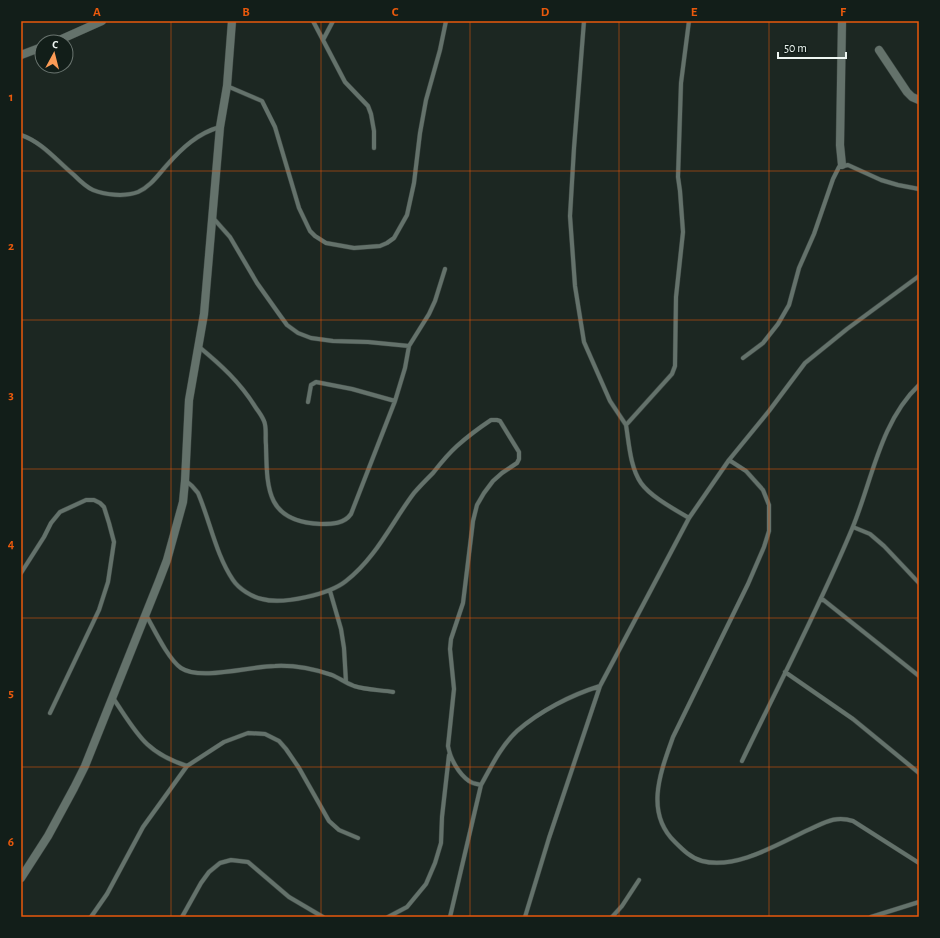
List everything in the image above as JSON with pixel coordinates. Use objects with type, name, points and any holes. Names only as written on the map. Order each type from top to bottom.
[{"type":"street","points":[[73,34],[102,21]]},
{"type":"street","points":[[21,878],[48,836],[85,766],[146,614],[168,553],[183,502],[189,400],[204,314],[220,127],[226,86],[232,21]]},
{"type":"street","points":[[842,21],[840,145],[842,165]]},
{"type":"street","points":[[21,55],[34,50]]},
{"type":"street","points":[[879,50],[907,92],[912,97],[919,100]]},
{"type":"lane","points":[[312,21],[345,82],[368,106],[374,131],[374,148]]},
{"type":"lane","points":[[323,40],[333,21]]},
{"type":"lane","points":[[226,86],[262,101],[275,127],[299,208],[310,231],[326,243],[354,248],[380,246],[394,238],[407,216],[414,183],[420,133],[426,100],[440,50],[446,21]]},
{"type":"lane","points":[[584,21],[570,216],[575,286],[584,342],[610,401],[626,425],[634,468],[640,483],[650,492],[689,518]]},
{"type":"lane","points":[[626,425],[672,374],[675,366],[676,297],[683,232],[678,177],[680,90],[689,21]]},
{"type":"lane","points":[[21,135],[33,140],[78,180],[92,189],[108,194],[123,194],[138,192],[148,186],[191,141],[201,134],[220,127]]},
{"type":"lane","points":[[743,358],[763,343],[778,324],[789,305],[799,268],[814,234],[836,170],[842,165],[848,165],[866,174],[898,185],[919,189]]},
{"type":"lane","points":[[212,217],[230,237],[257,283],[287,325],[298,333],[311,338],[333,341],[368,342],[409,346]]},
{"type":"lane","points":[[198,346],[226,369],[240,384],[265,422],[266,476],[268,489],[273,502],[281,511],[296,520],[308,523],[329,524],[341,522],[348,518],[396,401],[409,346],[429,314],[435,301],[445,268]]},
{"type":"lane","points":[[525,917],[548,838],[600,686],[689,518],[729,460],[770,411],[805,363],[854,324],[919,276]]},
{"type":"lane","points":[[308,402],[311,385],[316,382],[352,389],[396,401]]},
{"type":"lane","points":[[742,761],[821,598],[853,527],[894,418],[902,404],[919,384]]},
{"type":"lane","points":[[185,481],[198,493],[216,545],[233,580],[250,594],[263,600],[284,600],[330,591],[346,581],[377,549],[415,492],[456,446],[490,420],[500,421],[519,452],[519,459],[517,463],[493,481],[484,493],[477,505],[473,521],[463,603],[451,639],[450,649],[454,688],[441,843],[435,863],[426,884],[406,906],[388,917]]},
{"type":"lane","points":[[729,460],[746,470],[763,490],[769,505],[769,531],[764,547],[748,584],[673,737],[657,789],[657,808],[663,826],[673,841],[694,858],[716,863],[744,859],[825,821],[835,818],[844,819],[853,821],[919,863]]},
{"type":"lane","points":[[21,572],[44,537],[51,523],[60,512],[86,500],[94,500],[104,507],[114,542],[108,582],[99,610],[50,714]]},
{"type":"lane","points":[[853,527],[870,534],[875,538],[919,583]]},
{"type":"lane","points":[[330,591],[341,629],[344,648],[346,682]]},
{"type":"lane","points":[[821,598],[919,676]]},
{"type":"lane","points":[[146,614],[174,661],[186,670],[221,673],[254,667],[294,667],[331,675],[354,686],[393,692]]},
{"type":"lane","points":[[785,672],[853,719],[919,773]]},
{"type":"lane","points":[[450,917],[482,785],[494,762],[506,744],[517,732],[535,718],[558,704],[600,686]]},
{"type":"lane","points":[[112,697],[129,723],[150,747],[162,756],[187,766]]},
{"type":"lane","points":[[91,917],[107,894],[143,827],[187,766],[224,742],[237,736],[248,733],[256,733],[273,737],[279,741],[286,748],[299,768],[329,821],[339,830],[358,838]]},
{"type":"lane","points":[[449,754],[470,782],[482,785]]},
{"type":"lane","points":[[182,917],[200,883],[209,872],[220,863],[232,860],[248,862],[289,897],[323,917]]},
{"type":"lane","points":[[612,917],[622,906],[639,880]]},
{"type":"lane","points":[[871,917],[919,902]]}]
